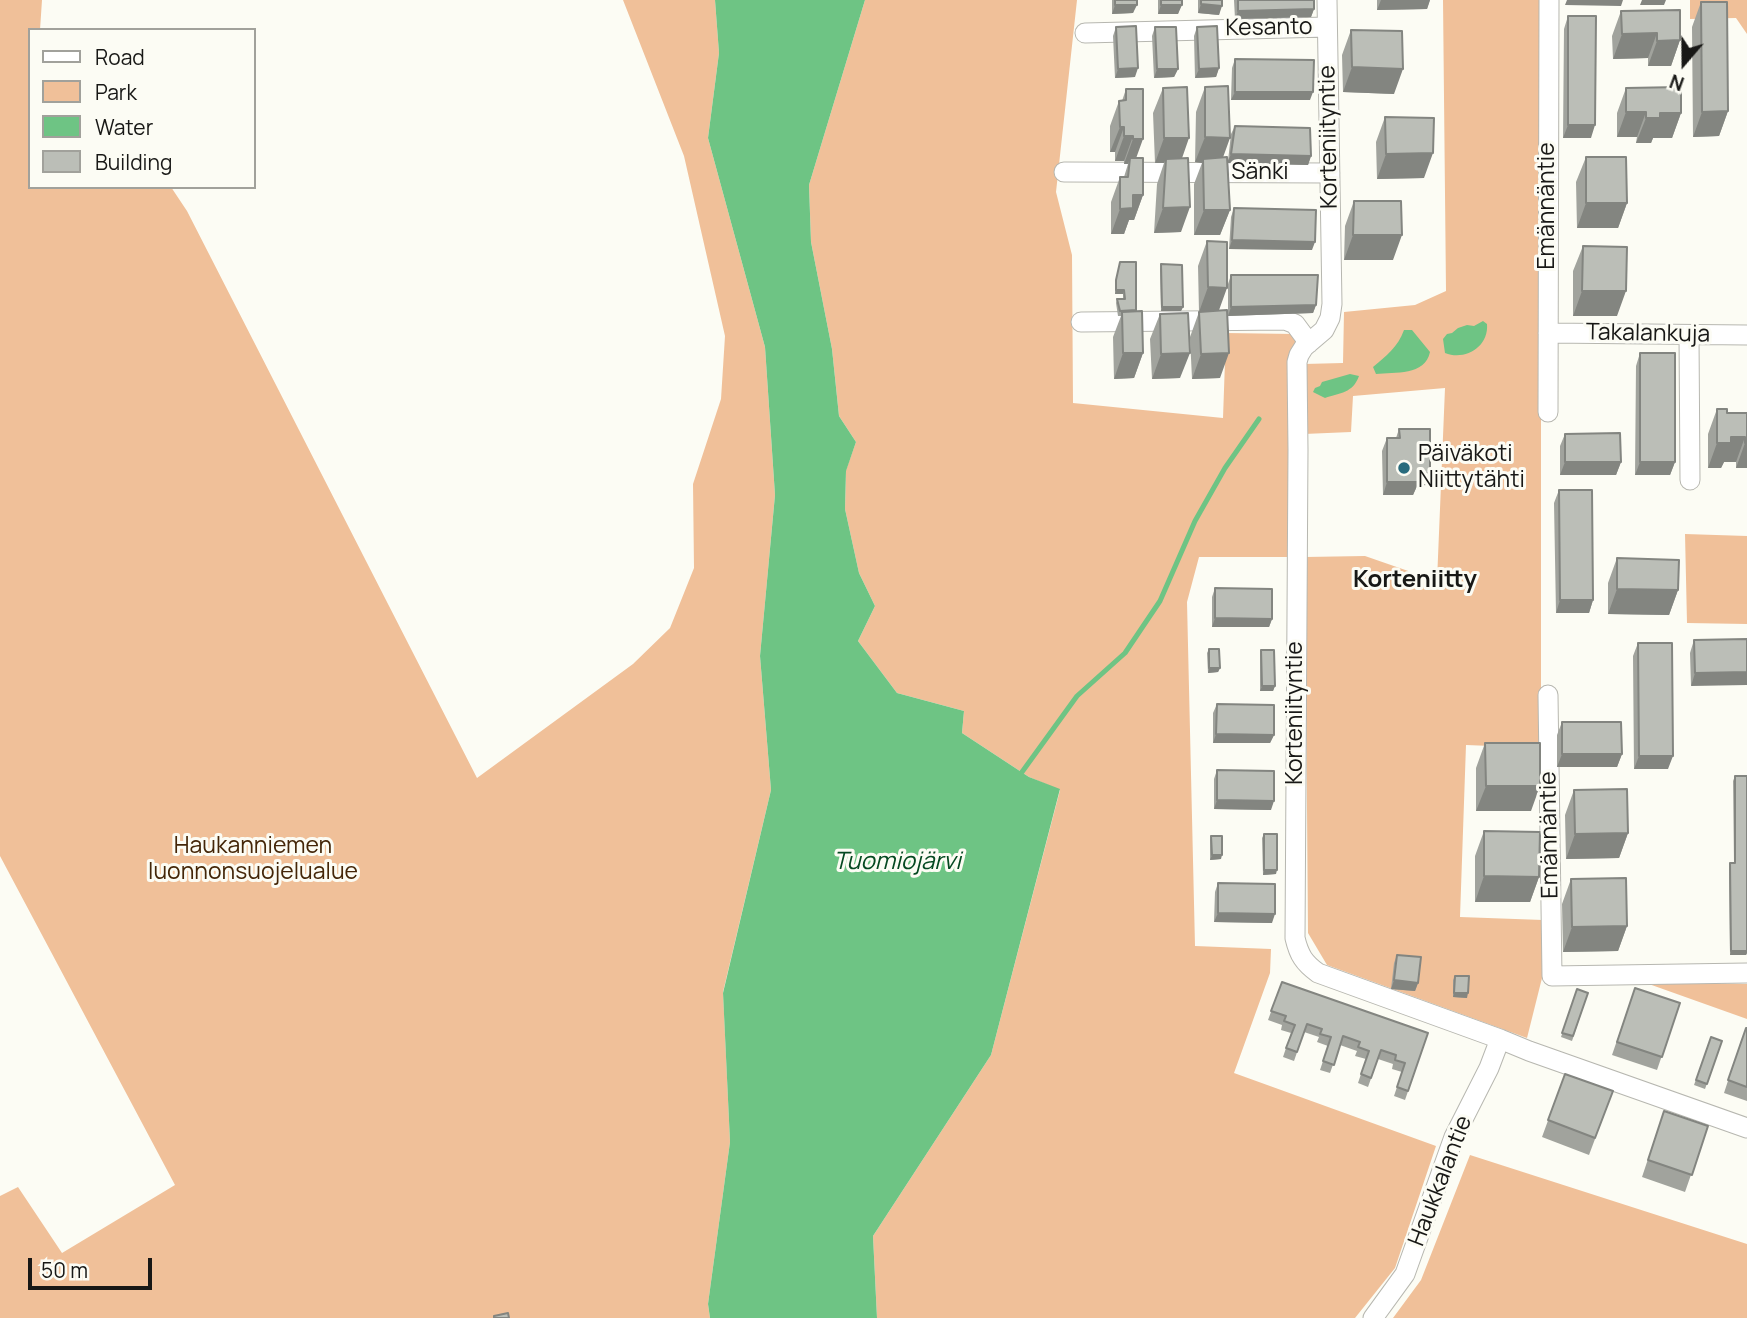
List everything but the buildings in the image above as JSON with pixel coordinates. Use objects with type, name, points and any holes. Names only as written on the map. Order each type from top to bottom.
[{"type":"street","name":"Korteniityntie","points":[[1327,0],[1332,304],[1330,318],[1324,330],[1299,355],[1296,372],[1298,450],[1295,938],[1298,953],[1307,965],[1318,972],[1529,1051],[1747,1128]]},
{"type":"street","name":"Emännäntie","points":[[1548,412],[1549,0]]},
{"type":"street","name":"Kesanto","points":[[1085,33],[1327,27]]},
{"type":"street","name":"Sänki","points":[[1064,172],[1330,173]]},
{"type":"street","points":[[1081,322],[1285,320],[1295,324],[1309,343]]},
{"type":"street","name":"Takalankuja","points":[[1548,333],[1747,335]]},
{"type":"street","points":[[1689,335],[1690,480]]},
{"type":"street","name":"Emännäntie","points":[[1548,695],[1552,976],[1747,973]]},
{"type":"street","name":"Haukkalantie","points":[[1373,1318],[1405,1274],[1454,1137],[1489,1068],[1500,1038]]},
{"type":"green space","name":"Haukanniemen luonnonsuojelualue","points":[[0,0],[42,0],[40,28],[28,28],[28,189],[172,189],[187,211],[477,778],[633,664],[670,628],[694,568],[693,484],[721,399],[725,336],[684,156],[623,0],[715,0],[719,53],[708,138],[765,347],[775,495],[760,656],[771,790],[723,992],[730,1142],[708,1304],[710,1318],[0,1318],[0,1196],[18,1187],[62,1253],[175,1185],[0,856]]},
{"type":"green space","points":[[865,0],[1077,0],[1056,192],[1072,255],[1073,403],[1223,418],[1226,333],[1294,334],[1304,364],[1343,363],[1344,312],[1415,305],[1446,291],[1443,0],[1541,0],[1541,748],[1466,745],[1460,917],[1543,920],[1543,974],[1527,1038],[1327,965],[1308,933],[1305,557],[1199,557],[1187,602],[1195,946],[1271,949],[1270,973],[1234,1073],[1436,1146],[1395,1268],[1355,1318],[877,1318],[873,1236],[991,1055],[1060,790],[1029,777],[962,733],[964,711],[897,693],[858,641],[875,606],[859,573],[845,509],[846,470],[856,442],[839,416],[832,349],[811,242],[809,185]],"holes":[[[1445,388],[1437,581],[1365,556],[1305,557],[1304,434],[1351,432],[1353,396]]]},
{"type":"green space","points":[[1690,0],[1747,0],[1747,34],[1736,18],[1690,19]]},
{"type":"green space","points":[[1685,534],[1747,536],[1747,624],[1687,623]]},
{"type":"green space","points":[[1646,983],[1747,984],[1747,1019]]},
{"type":"green space","points":[[1470,1155],[1747,1244],[1747,1318],[1393,1318],[1421,1280]]},
{"type":"water","name":"Tuomiojärvi","points":[[715,0],[865,0],[809,185],[811,242],[832,349],[839,416],[856,442],[846,471],[845,509],[859,573],[875,606],[858,641],[897,693],[964,711],[962,733],[1029,777],[1060,789],[991,1055],[873,1236],[877,1318],[710,1318],[708,1304],[730,1142],[723,993],[771,790],[760,656],[775,495],[765,347],[708,138],[719,53]]},
{"type":"water","points":[[1483,321],[1487,324],[1487,332],[1480,345],[1460,355],[1445,353],[1443,339],[1447,334]]},
{"type":"water","points":[[1404,330],[1412,330],[1430,352],[1427,360],[1416,369],[1376,374],[1373,367],[1395,346]]},
{"type":"water","points":[[1350,374],[1359,376],[1345,392],[1325,398],[1313,392],[1322,382]]},
{"type":"waterway","points":[[1022,772],[1077,696],[1125,653],[1160,601],[1195,521],[1225,468],[1259,419]]},
{"type":"place","name":"Päiväkoti Niittytähti","points":[[1404,468]]},
{"type":"district","name":"Korteniitty","points":[[1415,580]]}]
